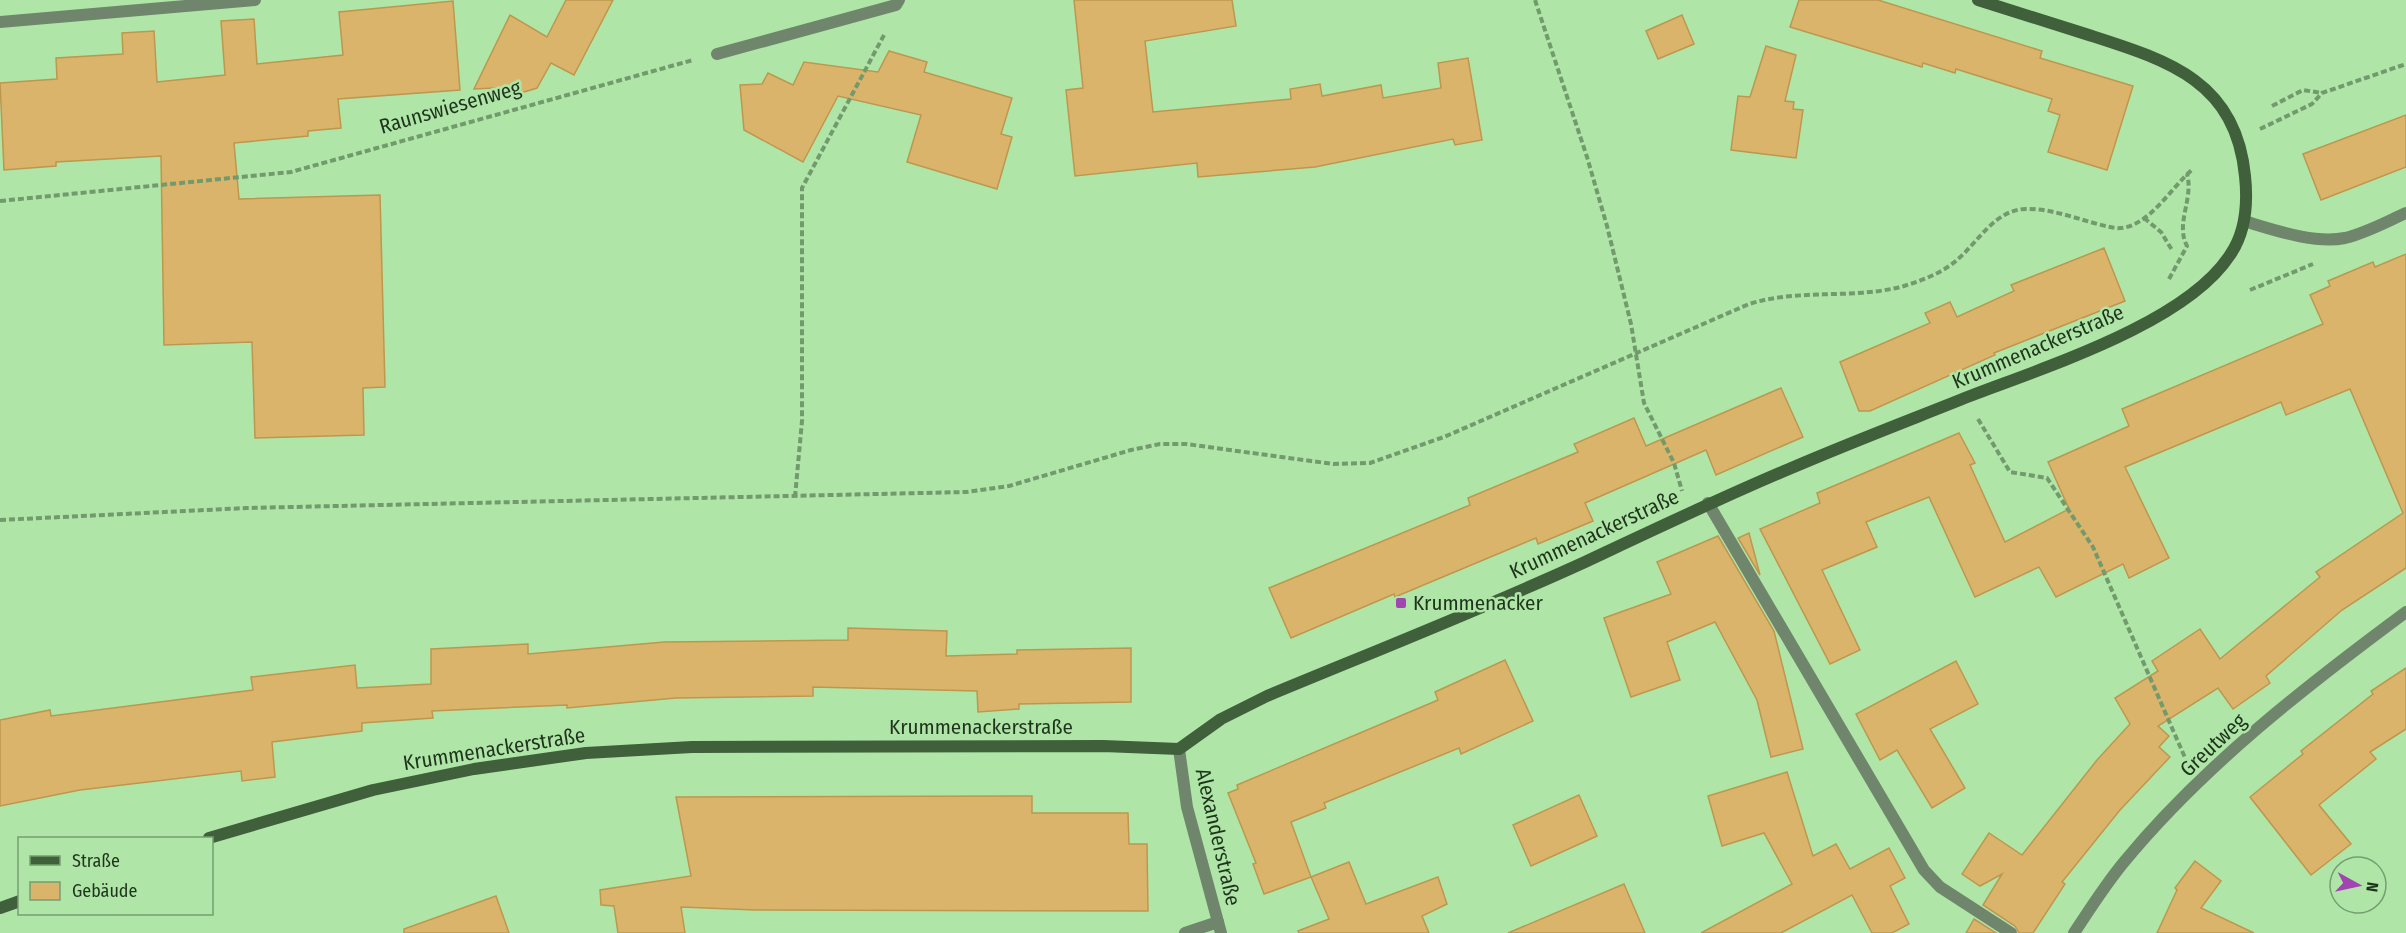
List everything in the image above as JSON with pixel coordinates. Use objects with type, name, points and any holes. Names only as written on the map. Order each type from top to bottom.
[{"type":"main road","name":"Krummenackerstraße","points":[[212,837],[373,790],[474,770],[586,753],[692,747],[1103,746],[1179,749],[1221,719],[1267,696],[1583,562],[1708,503],[2096,346],[2191,297],[2214,275],[2236,245],[2244,221],[2245,175],[2238,142],[2221,105],[2205,87],[2183,70],[2141,52],[1978,0]]},
{"type":"main road","points":[[0,908],[18,902]]},
{"type":"street","points":[[0,22],[255,0]]},
{"type":"street","points":[[717,54],[897,2]]},
{"type":"street","points":[[2244,221],[2290,234],[2333,239],[2354,235],[2406,213]]},
{"type":"street","name":"Krummenackerstraße","points":[[1708,503],[1924,870],[1940,887],[2011,933]]},
{"type":"street","name":"Greutweg","points":[[2074,933],[2123,863],[2197,786],[2253,733],[2406,612]]},
{"type":"street","name":"Alexanderstraße","points":[[1179,749],[1187,807],[1220,928]]},
{"type":"street","points":[[1185,933],[1220,928]]},
{"type":"path","points":[[1535,0],[1587,157],[1632,324],[1644,403],[1674,463],[1682,493],[1693,510]]},
{"type":"path","points":[[795,497],[802,421],[802,188],[878,50],[897,2]]},
{"type":"path","name":"Raunswiesenweg","points":[[0,201],[291,172],[717,54]]},
{"type":"path","points":[[2272,106],[2303,90],[2322,93],[2406,64]]},
{"type":"path","points":[[2238,142],[2312,104],[2322,93]]},
{"type":"path","points":[[0,520],[247,508],[795,497],[986,490],[1160,444],[1186,444],[1333,464],[1370,463],[1444,437],[1635,352],[1765,299],[1792,294],[1882,290],[1929,277],[1956,261],[2000,218],[2018,210],[2033,209],[2121,229],[2144,218],[2193,169]]},
{"type":"path","points":[[2163,313],[2169,274],[2187,246],[2181,230],[2190,186],[2187,173]]},
{"type":"path","points":[[2144,218],[2161,232],[2172,250]]},
{"type":"path","points":[[2250,290],[2300,270]]},
{"type":"path","points":[[1969,397],[1979,423],[2010,472],[2047,478],[2092,547],[2197,786]]},
{"type":"building","points":[[566,0],[613,0],[574,75],[551,63],[537,88],[498,100],[494,88],[474,89],[510,15],[547,37]]},
{"type":"building","points":[[1074,0],[1232,0],[1236,26],[1145,41],[1153,112],[1291,99],[1290,89],[1320,84],[1322,96],[1381,85],[1383,98],[1441,88],[1438,63],[1468,58],[1482,140],[1455,145],[1453,139],[1315,167],[1198,177],[1197,163],[1075,176],[1066,90],[1083,88]]},
{"type":"building","points":[[1799,0],[1878,0],[2042,51],[2040,58],[2133,86],[2107,170],[2048,152],[2060,115],[2048,111],[2052,99],[1956,69],[1955,73],[1923,63],[1922,67],[1790,27]]},
{"type":"building","points":[[453,1],[460,90],[338,99],[341,128],[308,131],[308,136],[234,143],[239,199],[380,195],[385,387],[363,388],[364,435],[255,438],[252,342],[164,345],[161,156],[56,162],[56,166],[4,170],[0,83],[57,79],[56,58],[123,54],[122,33],[154,31],[157,82],[225,75],[221,21],[254,19],[257,64],[343,55],[339,12]]},
{"type":"building","points":[[1682,15],[1694,44],[1658,59],[1646,31]]},
{"type":"building","points":[[1766,46],[1796,55],[1785,101],[1794,102],[1793,109],[1803,110],[1796,158],[1731,150],[1738,96],[1750,97]]},
{"type":"building","points":[[889,51],[927,62],[924,72],[1012,98],[1001,134],[1012,137],[997,189],[907,162],[921,115],[838,96],[803,162],[744,130],[740,85],[762,84],[768,73],[793,85],[804,62],[878,72]]},
{"type":"building","points":[[2406,115],[2406,167],[2321,200],[2303,154]]},
{"type":"building","points":[[2104,248],[2125,301],[1994,353],[1995,355],[1870,411],[1859,411],[1840,362],[1930,323],[1925,313],[1950,302],[1957,317],[2014,291],[2011,285]]},
{"type":"building","points":[[2406,254],[2406,568],[2342,610],[2266,676],[2270,683],[2233,709],[2218,688],[2158,726],[2169,736],[2159,747],[2170,757],[2120,810],[2062,882],[2065,884],[2033,933],[2019,933],[2015,926],[1983,905],[2002,874],[1980,886],[1962,874],[1989,833],[2022,855],[2097,760],[2130,724],[2115,698],[2158,671],[2152,661],[2200,629],[2220,659],[2320,577],[2316,572],[2403,513],[2350,389],[2286,415],[2281,402],[2125,467],[2169,558],[2129,578],[2123,564],[2056,597],[2039,567],[1975,597],[1929,497],[1866,522],[1877,547],[1822,570],[1860,650],[1830,664],[1760,529],[1820,503],[1817,493],[1959,433],[1975,463],[1970,465],[2005,542],[2069,509],[2048,462],[2129,426],[2122,409],[2323,324],[2310,295],[2330,286],[2328,281],[2373,262],[2375,267]]},
{"type":"building","points":[[1781,388],[1803,437],[1716,475],[1706,450],[1585,503],[1593,521],[1538,544],[1536,538],[1395,597],[1394,594],[1291,638],[1269,588],[1470,505],[1468,498],[1578,452],[1574,444],[1634,418],[1646,446]]},
{"type":"building","points":[[1749,533],[1760,575],[1738,538]]},
{"type":"building","points":[[1718,536],[1774,631],[1803,749],[1771,757],[1757,700],[1715,622],[1667,642],[1680,680],[1631,697],[1604,618],[1671,594],[1657,562]]},
{"type":"building","points":[[848,628],[947,631],[946,656],[1017,654],[1017,650],[1131,648],[1131,702],[1019,704],[1019,709],[978,712],[977,691],[813,687],[813,696],[676,698],[567,708],[567,705],[432,711],[433,718],[362,723],[362,731],[272,742],[275,777],[242,781],[241,771],[80,790],[0,806],[0,720],[50,710],[51,716],[253,690],[251,677],[355,665],[357,688],[431,684],[431,649],[528,644],[528,654],[664,642],[848,640]]},
{"type":"building","points":[[1505,660],[1533,721],[1461,754],[1459,748],[1324,803],[1326,808],[1291,822],[1311,877],[1264,894],[1253,864],[1256,863],[1228,793],[1238,789],[1237,785],[1438,700],[1435,692]]},
{"type":"building","points":[[1956,661],[1978,704],[1930,729],[1965,788],[1932,808],[1897,750],[1880,760],[1856,714]]},
{"type":"building","points":[[2406,668],[2406,729],[2370,752],[2376,759],[2319,805],[2351,844],[2337,855],[2328,855],[2328,862],[2311,875],[2250,797],[2303,754],[2301,751],[2373,694],[2371,691]]},
{"type":"building","points":[[1787,772],[1813,856],[1836,844],[1850,869],[1889,848],[1905,878],[1890,886],[1909,924],[1892,933],[1872,933],[1852,895],[1781,933],[1701,933],[1792,884],[1764,833],[1722,846],[1708,796]]},
{"type":"building","points":[[1579,795],[1597,836],[1531,866],[1513,825]]},
{"type":"building","points":[[1032,796],[1032,813],[1128,813],[1129,844],[1147,844],[1148,911],[755,910],[681,907],[685,933],[618,933],[614,906],[601,905],[600,890],[691,876],[676,797]]},
{"type":"building","points":[[2195,861],[2221,881],[2201,908],[2254,933],[2157,933],[2177,890],[2175,888]]},
{"type":"building","points":[[1349,862],[1366,904],[1438,877],[1447,904],[1422,916],[1429,933],[1299,933],[1298,931],[1329,919],[1311,877]]},
{"type":"building","points":[[1624,884],[1645,933],[1508,933]]},
{"type":"building","points":[[496,896],[509,933],[404,933],[404,929]]},
{"type":"building","points":[[1974,919],[1996,933],[1966,933]]},
{"type":"place","name":"Krummenacker","points":[[1401,603]]}]
